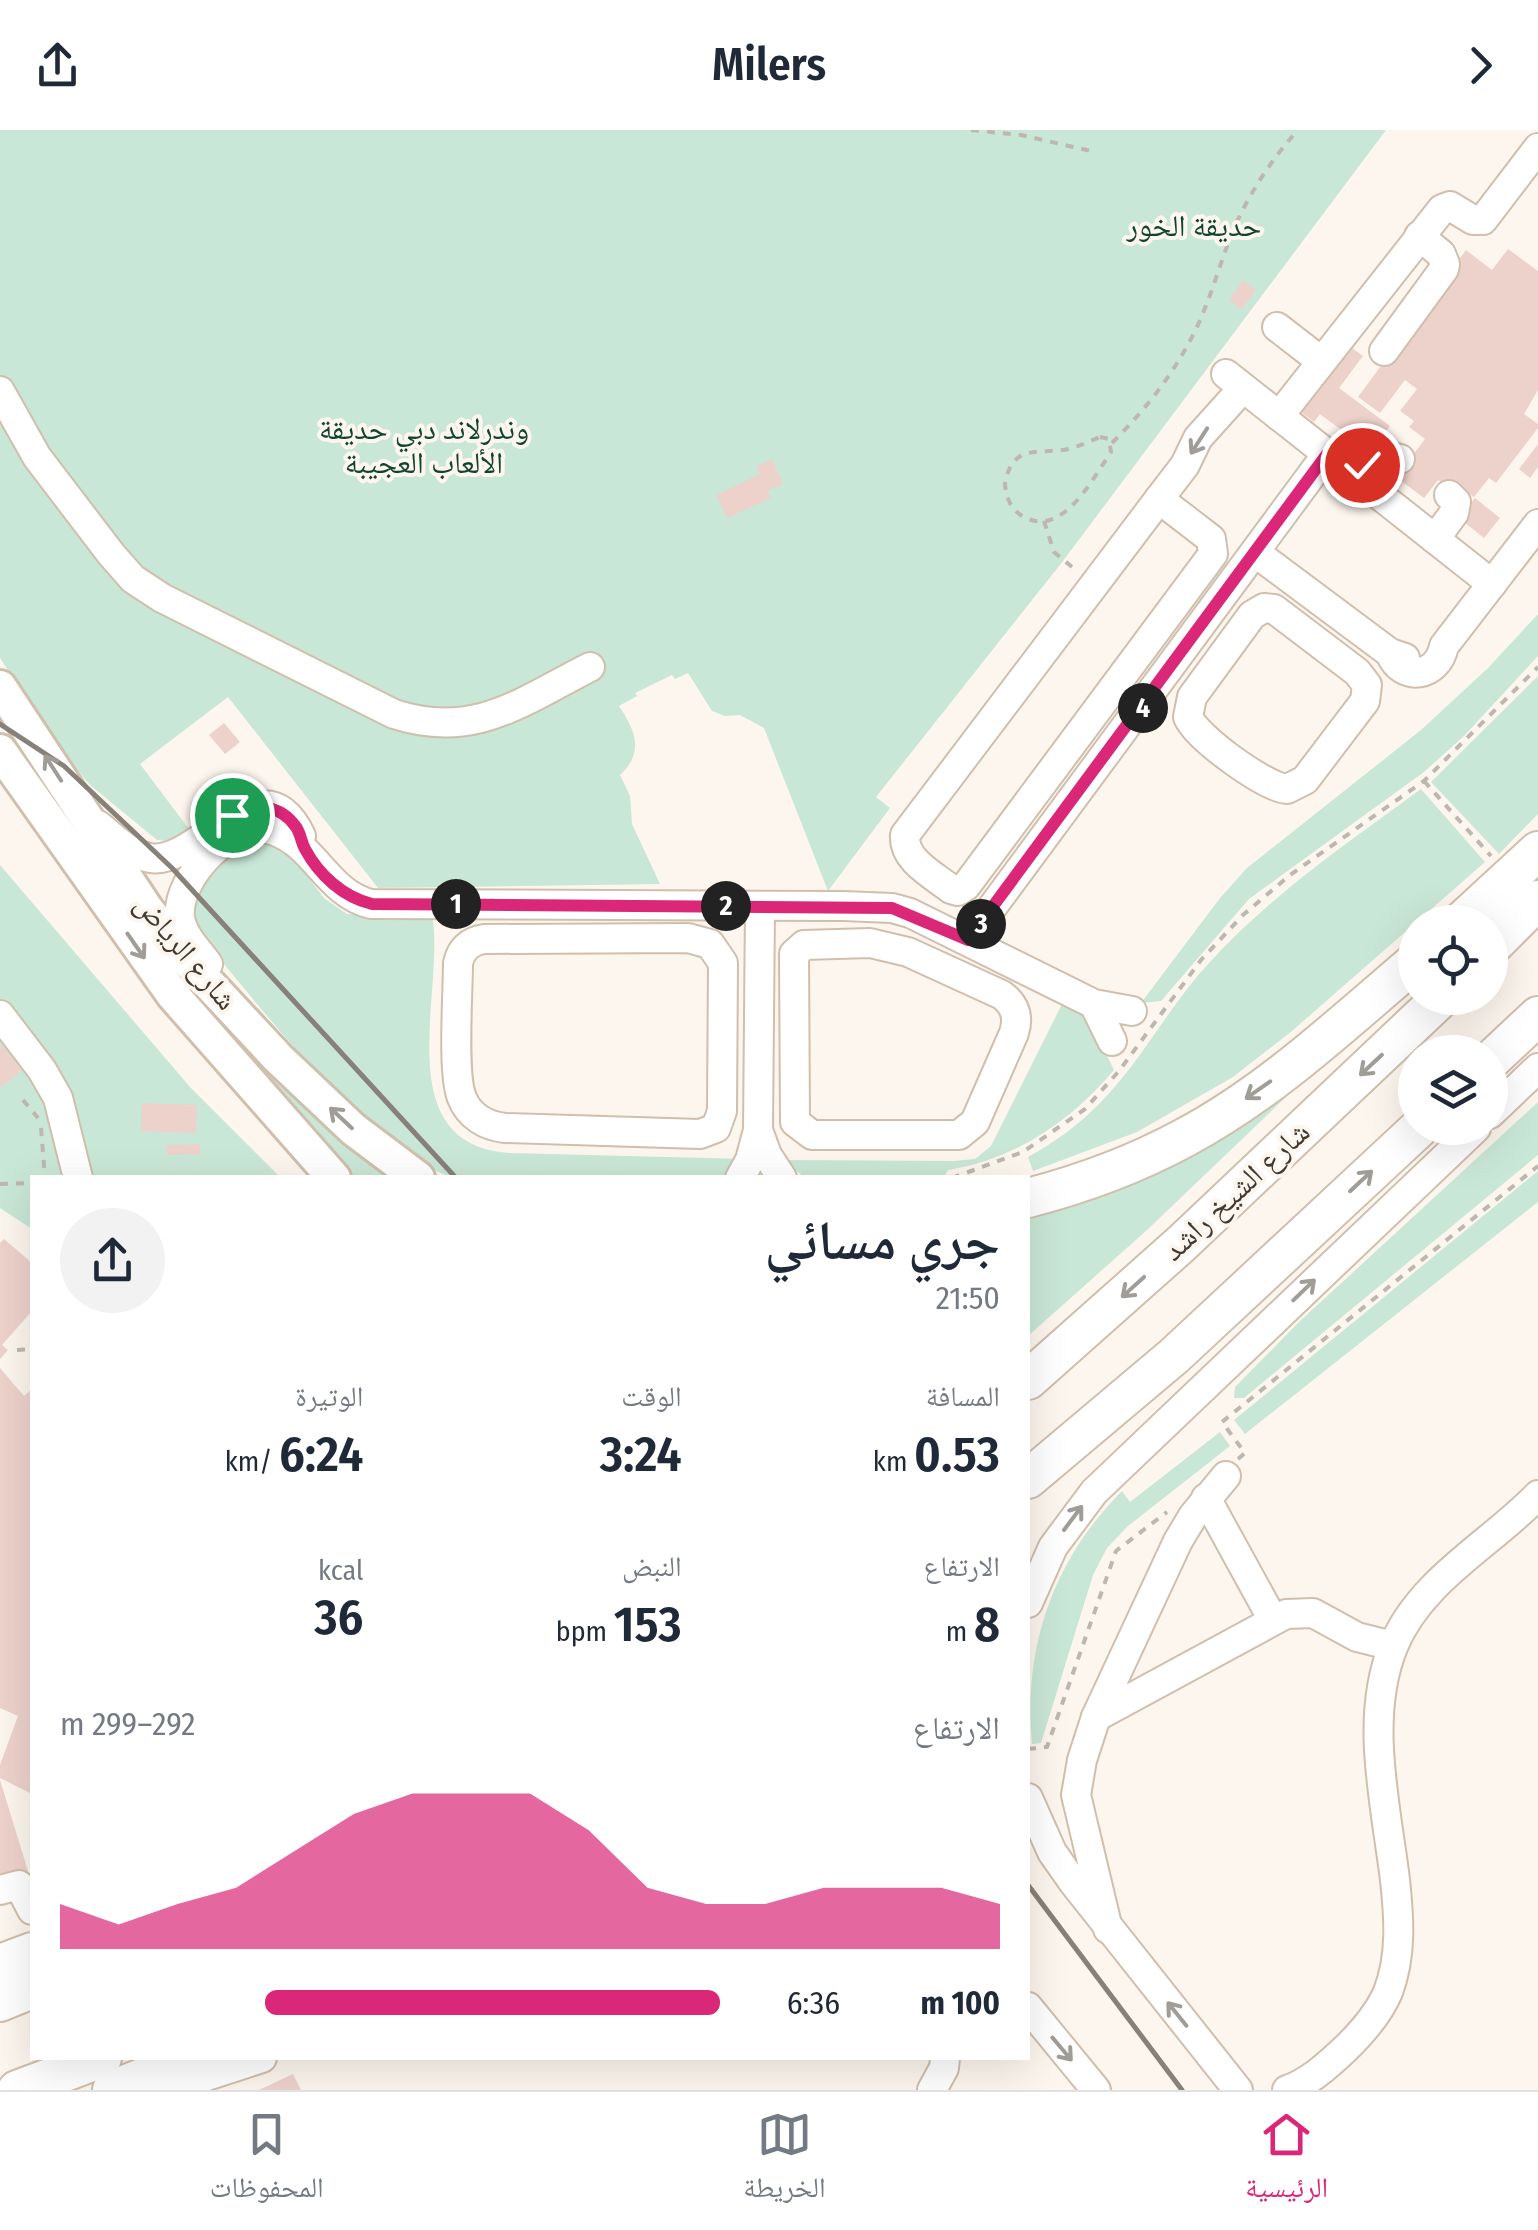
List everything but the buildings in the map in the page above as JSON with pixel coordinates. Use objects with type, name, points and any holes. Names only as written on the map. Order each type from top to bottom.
[{"type":"highway","points":[[1480,905],[1538,851]]},
{"type":"highway","points":[[1508,930],[1538,900]]},
{"type":"highway","points":[[1030,1197],[1093,1179],[1188,1137],[1276,1078],[1398,976]]},
{"type":"highway","name":"شارع الشيخ راشد","points":[[1030,1378],[1180,1244],[1423,1015]]},
{"type":"highway","points":[[1508,1044],[1538,1016]]},
{"type":"highway","points":[[1030,1477],[1174,1356],[1400,1145]]},
{"type":"highway","points":[[0,1964],[30,1953]]},
{"type":"highway","points":[[0,2002],[30,1989]]},
{"type":"highway","points":[[0,2026],[30,2016]]},
{"type":"highway","points":[[18,2090],[97,2060]]},
{"type":"highway","points":[[112,2090],[187,2060]]},
{"type":"main road","name":"شارع الرياض","points":[[0,687],[146,908],[224,1000],[353,1129],[414,1175]]},
{"type":"main road","name":"شارع الرياض","points":[[0,750],[173,996],[331,1175]]},
{"type":"main road","points":[[68,848],[81,855],[119,900],[146,908]]},
{"type":"street","points":[[1279,416],[1446,207],[1473,220],[1482,220],[1538,148]]},
{"type":"street","points":[[1384,351],[1444,269],[1441,254],[1419,236]]},
{"type":"street","points":[[1278,327],[1321,362]]},
{"type":"street","points":[[1159,498],[1211,538],[1213,554],[964,888],[951,889],[911,856],[904,843],[909,827],[1159,498],[1185,465],[1235,381],[1492,584]]},
{"type":"street","points":[[0,390],[37,456],[134,579],[162,598],[394,714],[432,724],[470,722],[494,715],[590,667]]},
{"type":"street","points":[[1372,471],[1385,455],[1400,459]]},
{"type":"street","points":[[1334,460],[1372,471],[1405,498],[1406,516]]},
{"type":"street","points":[[968,940],[1256,553],[1334,460]]},
{"type":"street","points":[[1434,539],[1456,509],[1456,502],[1449,495]]},
{"type":"street","points":[[1256,553],[1390,653],[1399,667],[1407,672],[1424,672],[1438,662],[1444,646],[1538,524]]},
{"type":"street","points":[[1260,609],[1274,609],[1326,648],[1361,675],[1367,685],[1366,696],[1300,785],[1274,787],[1190,724],[1188,710],[1192,698],[1260,609]]},
{"type":"street","points":[[1326,648],[1346,620]]},
{"type":"street","points":[[1115,688],[1141,710]]},
{"type":"street","points":[[80,811],[126,847],[152,859],[181,853],[232,815],[256,806],[281,812],[301,836],[304,848]]},
{"type":"street","points":[[146,908],[162,900],[243,830],[272,829],[304,848],[338,889],[372,904],[842,906],[902,910],[1094,1004],[1132,1011]]},
{"type":"street","points":[[193,872],[183,893],[180,918],[190,940],[218,977],[224,1000]]},
{"type":"street","points":[[580,904],[580,939]]},
{"type":"street","points":[[742,1175],[758,1130],[760,906]]},
{"type":"street","points":[[842,906],[843,944]]},
{"type":"street","points":[[696,938],[716,949],[724,970],[722,1118],[716,1128],[700,1134],[505,1128],[479,1119],[466,1106],[458,1079],[458,963],[462,951],[484,940],[580,939],[696,938]]},
{"type":"street","points":[[843,944],[883,945],[908,952],[1002,995],[1012,1005],[1017,1019],[1014,1033],[975,1122],[966,1132],[953,1137],[820,1136],[799,1128],[792,1114],[794,954],[804,945],[843,944]]},
{"type":"street","points":[[1094,1004],[1112,1041]]},
{"type":"street","points":[[0,1016],[42,1070],[58,1098],[77,1175]]},
{"type":"street","points":[[1508,1097],[1538,1068]]},
{"type":"street","points":[[758,1130],[780,1175]]},
{"type":"street","points":[[1030,1598],[1052,1547],[1094,1492],[1458,1145]]},
{"type":"street","points":[[1108,1929],[1076,1794],[1082,1760],[1096,1717],[1178,1541],[1228,1470]]},
{"type":"street","points":[[1293,2089],[1331,2062],[1364,2031],[1388,1992],[1399,1949],[1398,1904],[1379,1744],[1380,1694],[1393,1646],[1419,1603],[1538,1495]]},
{"type":"street","points":[[1206,1498],[1273,1620]]},
{"type":"street","points":[[1096,1717],[1273,1620],[1299,1612],[1313,1613],[1357,1637],[1393,1646]]},
{"type":"street","points":[[1076,1794],[1064,1805],[1031,1808],[1052,1852],[1108,1929],[1238,2090]]},
{"type":"street","points":[[0,1890],[19,1885],[30,1906]]},
{"type":"street","points":[[1030,2010],[1096,2090]]},
{"type":"street","points":[[164,2090],[256,2060]]},
{"type":"street","points":[[932,2090],[946,2060]]},
{"type":"path","points":[[971,130],[1022,134],[1091,151]]},
{"type":"path","points":[[1112,443],[1100,437],[1068,449],[1030,452],[1015,461],[1005,484],[1009,501],[1027,518],[1044,522],[1068,511],[1111,452],[1112,443],[1147,406],[1180,359],[1247,203],[1298,130]]},
{"type":"path","points":[[1044,522],[1054,552],[1094,584]]},
{"type":"path","points":[[960,1175],[1024,1152],[1066,1125],[1103,1091],[1202,960],[1244,915],[1290,876],[1424,781],[1538,667]]},
{"type":"path","points":[[1424,781],[1496,862]]},
{"type":"path","points":[[23,1100],[40,1122],[45,1175]]},
{"type":"path","points":[[1228,1470],[1245,1454],[1222,1422],[1538,1166]]},
{"type":"path","points":[[0,1184],[30,1183]]},
{"type":"path","points":[[16,1350],[30,1349]]},
{"type":"path","points":[[1030,1748],[1046,1747],[1116,1551],[1173,1508]]},
{"type":"green space","name":"وندرلاند دبي حديقة الألعاب العجيبة","points":[[0,130],[1386,130],[1063,561],[876,797],[890,808],[828,891],[764,728],[740,715],[725,716],[712,711],[688,673],[675,679],[672,675],[635,693],[637,696],[619,706],[635,741],[633,758],[620,775],[630,796],[632,824],[660,884],[378,888],[228,697],[140,764],[189,829],[176,842],[157,840],[90,785],[62,752],[0,658]]},
{"type":"green space","points":[[1538,614],[1538,656],[1464,736],[1424,772],[1249,899],[1161,1001],[1141,1003],[1247,868],[1421,730],[1488,668]]},
{"type":"green space","points":[[1538,676],[1538,814],[1499,854],[1431,782]]},
{"type":"green space","points":[[1421,789],[1485,862],[1436,905],[1398,905],[1398,938],[1233,1077],[1137,1132],[1033,1171],[1028,1157],[1067,1132],[1101,1102],[1195,980],[1233,938],[1310,871]]},
{"type":"green space","points":[[260,838],[290,853],[324,898],[347,914],[427,917],[433,921],[430,1062],[435,1096],[448,1124],[472,1144],[509,1153],[745,1159],[734,1175],[446,1175],[416,1159],[347,1103],[314,1069],[197,932],[194,901],[200,887],[219,863]]},
{"type":"green space","points":[[0,865],[190,1087],[278,1175],[30,1175],[30,1228],[0,1208]]},
{"type":"green space","points":[[149,931],[389,1175],[344,1175],[194,1002]]},
{"type":"green space","points":[[1063,1002],[1090,1020],[1114,1070],[1061,1121],[1019,1147],[948,1170],[945,1175],[802,1175],[783,1160],[954,1161],[975,1159],[991,1146]]},
{"type":"green space","points":[[1308,1076],[1146,1231],[1030,1334],[1030,1216],[1052,1211]]},
{"type":"green space","points":[[1538,1102],[1538,1155],[1244,1398],[1234,1398],[1235,1387],[1300,1321],[1491,1145],[1508,1145],[1508,1130]]},
{"type":"green space","points":[[1538,1171],[1538,1202],[1245,1434],[1234,1420]]},
{"type":"green space","points":[[1220,1432],[1230,1446],[1128,1526],[1107,1548],[1093,1575],[1041,1743],[1032,1744],[1030,1708],[1038,1640],[1061,1576],[1078,1546],[1122,1491],[1130,1502]]},
{"type":"railway","points":[[0,724],[64,766],[172,868],[453,1175]]},
{"type":"railway","points":[[1030,1888],[1182,2090]]},
{"type":"route","points":[[232,815],[256,806],[281,812],[297,827],[304,848],[338,889],[372,904],[892,908],[968,940],[1327,454],[1341,465],[1362,465]]},
{"type":"park label","name":"حديقة الخور","points":[[1194,226]]}]
